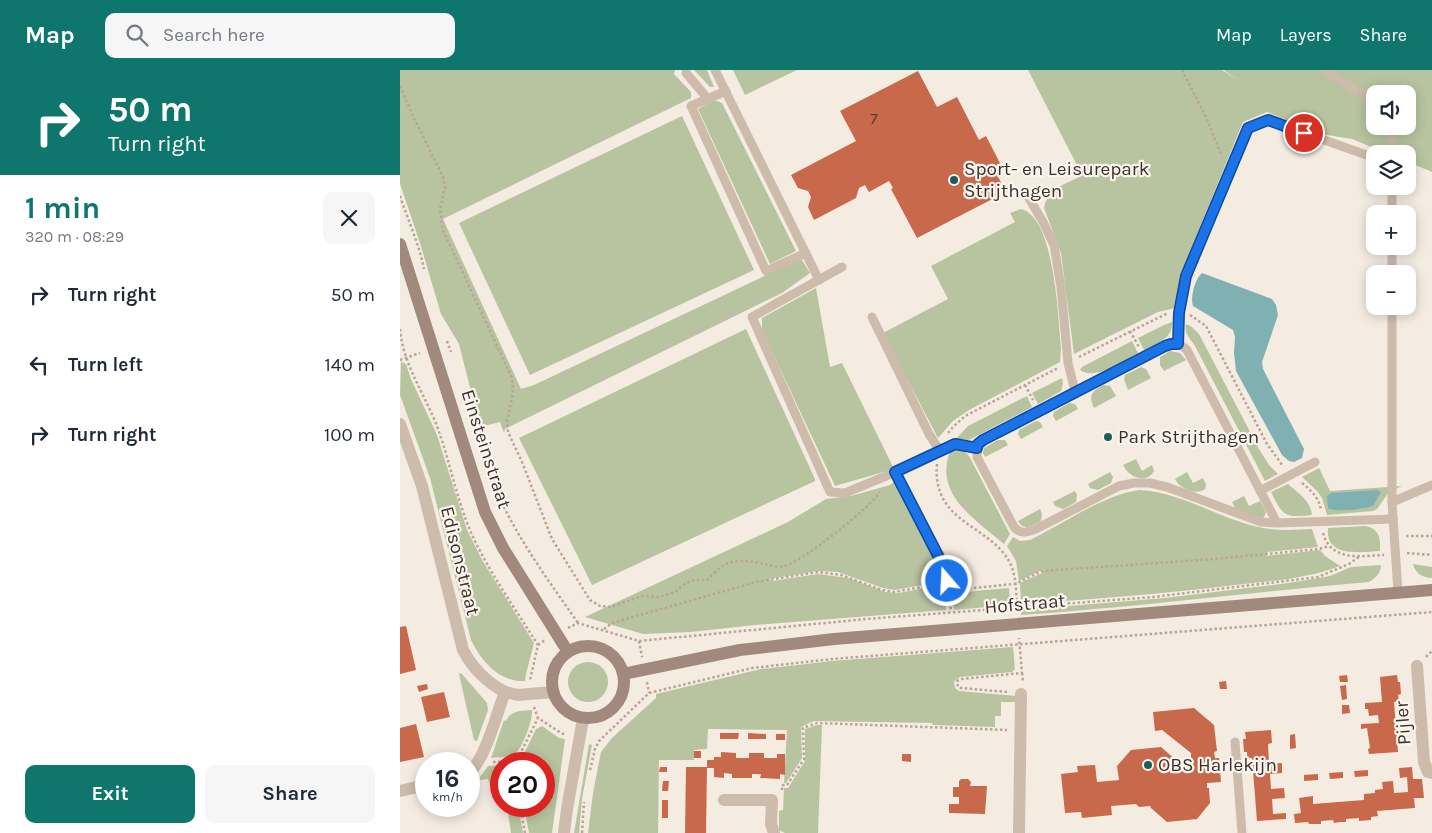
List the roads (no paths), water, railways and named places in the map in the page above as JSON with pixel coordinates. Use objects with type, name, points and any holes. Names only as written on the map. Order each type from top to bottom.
[{"type":"main road","name":"Einsteinstraat","points":[[400,244],[468,459],[492,526],[503,548],[568,652]]},
{"type":"main road","name":"Hofstraat","points":[[623,674],[740,650],[797,642],[1432,590]]},
{"type":"main road","points":[[577,647],[597,647],[614,657],[620,665],[623,674],[622,694],[611,710],[598,717],[583,719],[572,715],[562,708],[553,692],[552,677],[554,669],[562,656],[577,647]]},
{"type":"street","name":"Edisonstraat","points":[[400,424],[422,486],[463,650],[477,672],[504,692]]},
{"type":"street","name":"Pijler","points":[[1417,666],[1424,762],[1428,772],[1432,773]]},
{"type":"street","points":[[480,760],[504,692],[518,695],[553,692]]},
{"type":"street","points":[[1019,833],[1021,694]]},
{"type":"street","points":[[564,833],[583,719]]},
{"type":"street","points":[[400,792],[415,788]]},
{"type":"street","points":[[724,800],[772,800],[771,824],[774,833]]},
{"type":"lane","points":[[716,70],[819,280]]},
{"type":"lane","points":[[1326,70],[1366,98]]},
{"type":"lane","points":[[686,73],[708,99]]},
{"type":"lane","points":[[726,91],[691,106],[766,271],[806,253]]},
{"type":"lane","points":[[1178,344],[1179,313],[1186,276],[1248,128],[1268,120],[1366,155]]},
{"type":"lane","points":[[1027,195],[1054,245],[1061,288],[1068,363],[1075,392]]},
{"type":"lane","points":[[842,267],[752,317],[830,492],[845,493],[955,444],[977,448]]},
{"type":"lane","points":[[1392,315],[1392,502],[1398,592]]},
{"type":"lane","points":[[872,317],[929,434],[940,451]]},
{"type":"lane","points":[[1277,523],[1187,350],[1178,344],[1165,346],[1143,357],[978,444],[978,457],[1014,526],[1017,531],[1025,533],[1119,486],[1134,483],[1150,483],[1168,487],[1261,522],[1277,523],[1322,522],[1393,519]]},
{"type":"lane","points":[[1260,491],[1315,462]]},
{"type":"lane","points":[[893,473],[946,571],[947,581]]},
{"type":"lane","points":[[1392,502],[1432,485]]},
{"type":"lane","points":[[1234,742],[1242,833]]},
{"type":"water","points":[[1202,273],[1272,299],[1276,305],[1278,315],[1262,362],[1263,369],[1304,449],[1302,458],[1294,462],[1289,461],[1282,455],[1236,371],[1233,330],[1193,306],[1194,288],[1197,279]]},
{"type":"water","points":[[1377,490],[1381,492],[1373,506],[1343,510],[1328,508],[1327,496],[1331,493]]},
{"type":"place","name":"Sport- en Leisurepark Strijthagen","points":[[954,180]]},
{"type":"place","name":"Park Strijthagen","points":[[1108,437]]},
{"type":"place","name":"OBS Harlekijn","points":[[1148,765]]}]
